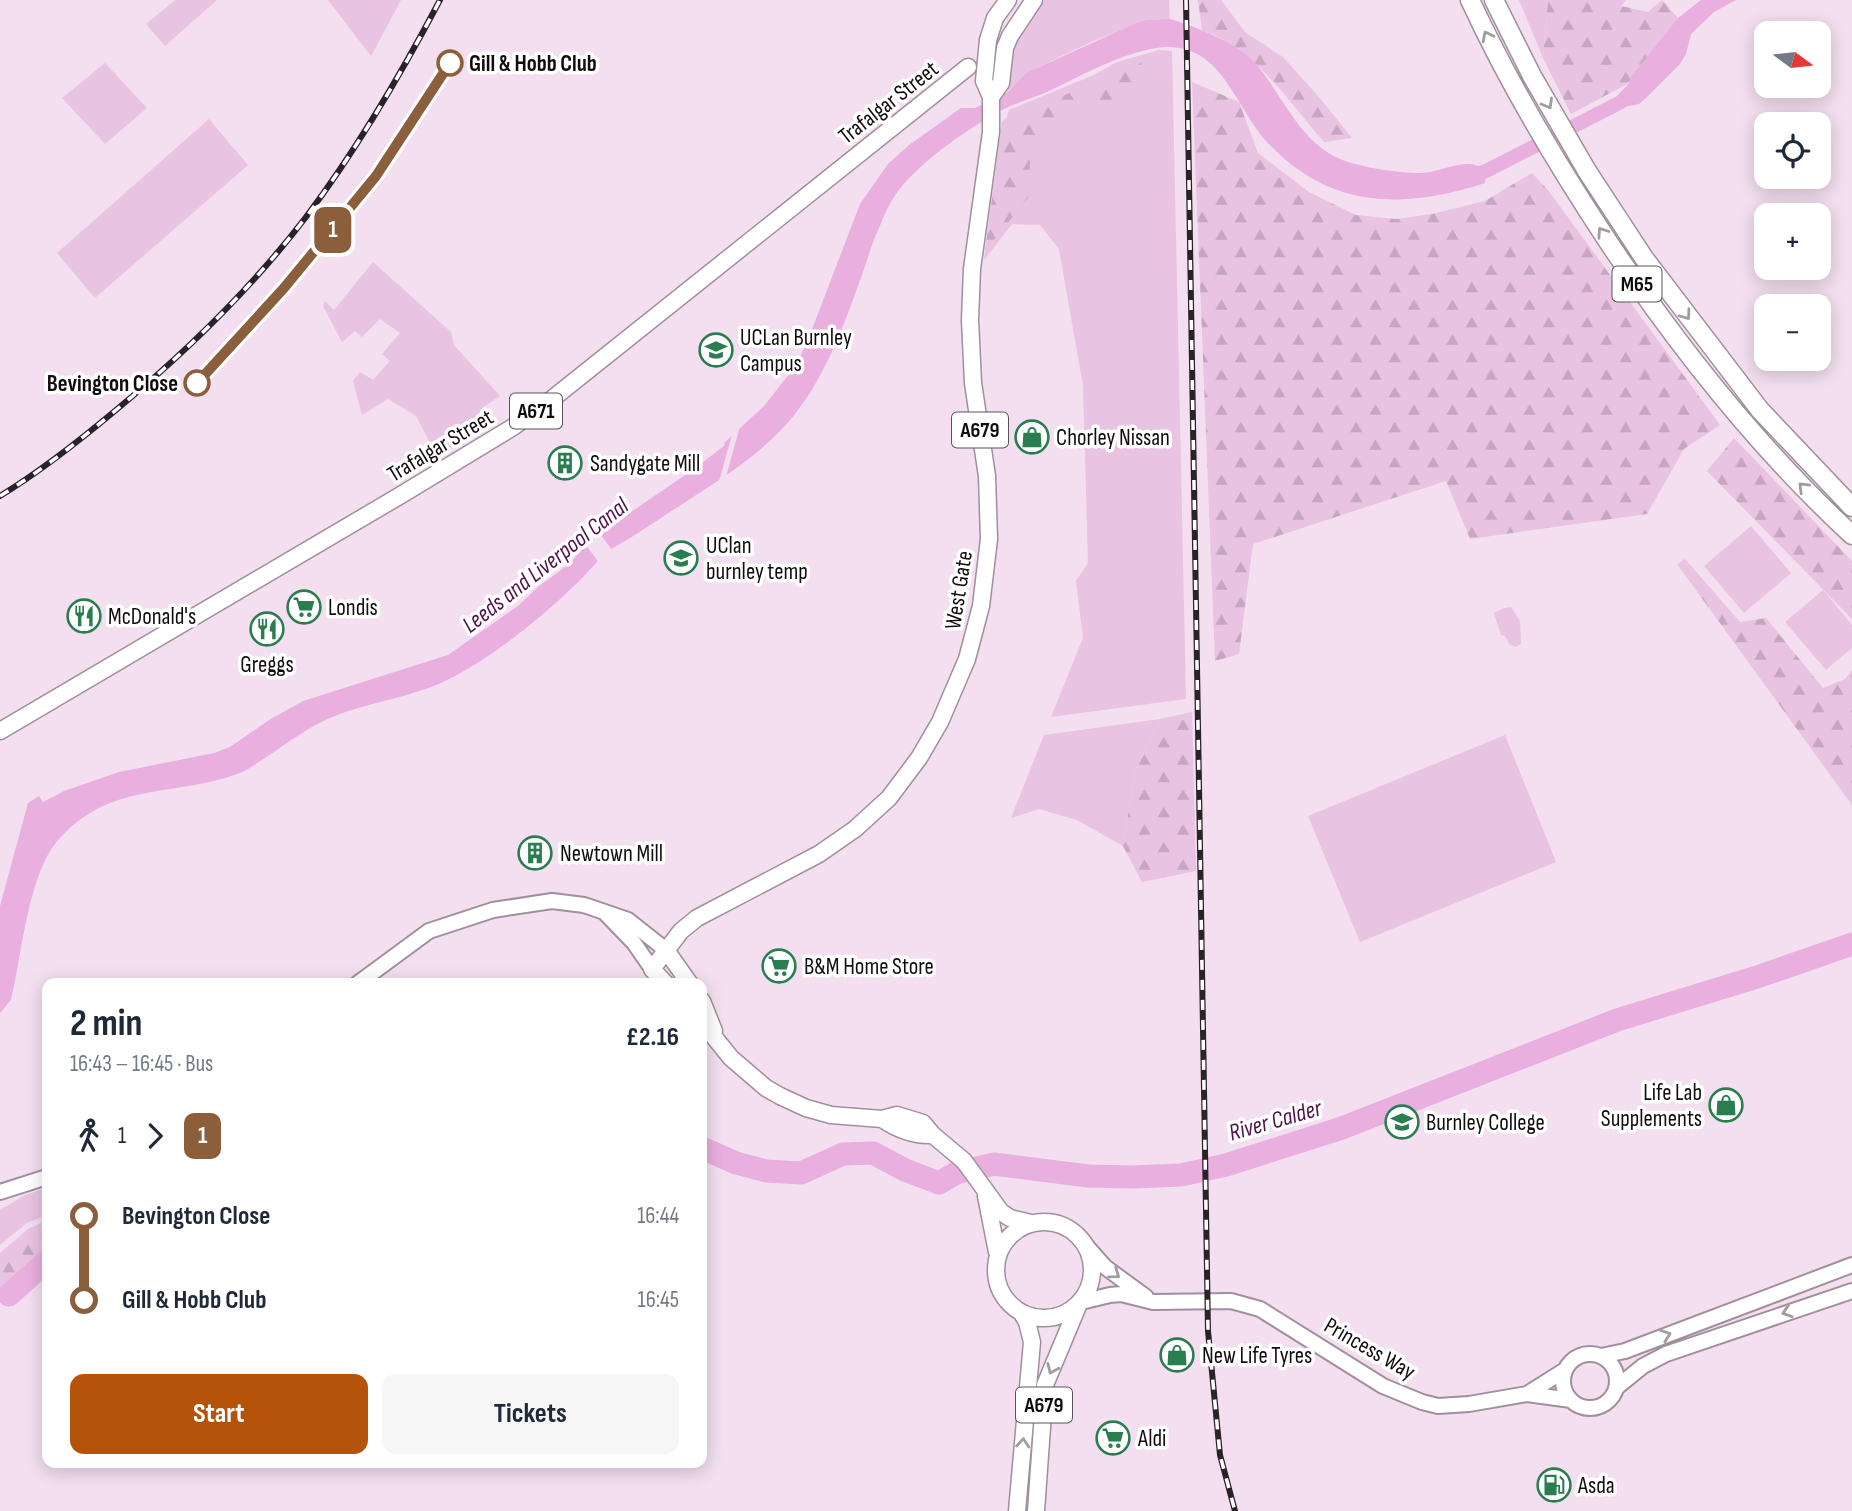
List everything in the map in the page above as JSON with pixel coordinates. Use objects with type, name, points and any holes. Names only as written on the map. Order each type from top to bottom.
[{"type":"highway","name":"M65","points":[[1470,0],[1513,85],[1566,178],[1638,285],[1689,355],[1746,425],[1784,468],[1852,535]]},
{"type":"highway","name":"M65","points":[[1494,0],[1532,76],[1587,171],[1644,258],[1760,410],[1852,507]]},
{"type":"main road","name":"A679","points":[[991,97],[984,81],[988,42],[995,18],[1008,0]]},
{"type":"main road","name":"A679","points":[[991,97],[1001,83],[1005,48],[1010,36],[1032,3]]},
{"type":"main road","points":[[986,61],[1001,44],[1020,5],[1032,3]]},
{"type":"main road","name":"A671","points":[[986,61],[979,66],[968,67],[971,57],[988,42]]},
{"type":"main road","name":"Trafalgar Street","points":[[0,731],[513,427],[552,399],[968,67]]},
{"type":"main road","name":"West Gate","points":[[666,950],[681,931],[707,911],[763,885],[819,854],[865,820],[905,779],[919,758],[954,692],[967,659],[981,606],[989,539],[988,477],[973,383],[970,320],[975,239],[991,132],[991,97]]},
{"type":"main road","points":[[365,978],[429,931],[493,910],[552,901],[584,905],[635,924],[666,950],[686,978]]},
{"type":"main road","points":[[604,912],[634,943],[660,978]]},
{"type":"main road","name":"A679","points":[[652,969],[666,950]]},
{"type":"main road","name":"A679","points":[[707,1013],[717,1038]]},
{"type":"main road","name":"A679","points":[[707,1027],[730,1058],[766,1088],[780,1096],[806,1108],[831,1115],[882,1119],[895,1128],[918,1136],[933,1135],[964,1161],[1001,1212],[1031,1223],[1045,1221],[1059,1224],[1082,1241],[1090,1255],[1090,1284],[1045,1385],[1036,1511]]},
{"type":"main road","points":[[0,1192],[42,1179]]},
{"type":"main road","name":"A679","points":[[986,1194],[997,1252],[995,1264],[1001,1287],[1011,1304],[1021,1312],[1027,1322],[1032,1342],[1017,1511]]},
{"type":"main road","points":[[997,1252],[1005,1239],[1017,1228],[1031,1223]]},
{"type":"main road","points":[[1082,1241],[1105,1267],[1153,1302]]},
{"type":"main road","points":[[1601,1356],[1625,1351],[1852,1265]]},
{"type":"main road","points":[[1616,1388],[1613,1366],[1601,1356],[1581,1356],[1569,1364],[1566,1370],[1564,1386],[1571,1400],[1583,1407],[1600,1406],[1608,1401],[1616,1388],[1643,1366],[1666,1354],[1852,1291]]},
{"type":"main road","name":"Princess Way","points":[[1079,1304],[1121,1294],[1153,1302],[1231,1301],[1260,1309],[1373,1381],[1422,1402],[1448,1406],[1527,1394],[1571,1400]]},
{"type":"main road","points":[[1021,1312],[1048,1318],[1059,1317],[1079,1304]]},
{"type":"main road","name":"Princess Way","points":[[1527,1394],[1566,1370]]},
{"type":"green space","points":[[175,0],[217,0],[165,46],[146,24]]},
{"type":"green space","points":[[328,0],[401,0],[371,56]]},
{"type":"green space","points":[[1045,0],[1169,0],[1170,19],[1146,20],[1091,42],[1026,73],[1008,92],[1012,49]]},
{"type":"green space","points":[[1198,0],[1221,0],[1245,32],[1283,57],[1352,138],[1324,142],[1284,93],[1254,63],[1221,38],[1202,30]]},
{"type":"green space","points":[[1519,0],[1548,0],[1543,58]]},
{"type":"green space","points":[[1548,0],[1626,0],[1621,6],[1648,12],[1662,0],[1678,18],[1627,84],[1571,114],[1543,58]]},
{"type":"green space","points":[[1159,50],[1172,51],[1186,699],[1051,717],[1083,638],[1076,581],[1088,563],[1083,386],[1059,249],[1040,225],[1012,224],[984,260],[1002,122],[1009,110],[1094,75],[1117,62]]},
{"type":"green space","points":[[105,63],[147,108],[105,144],[62,98]]},
{"type":"green space","points":[[1141,63],[1151,84],[1138,95],[1084,107],[1038,130],[1030,162],[1028,198],[985,251],[1001,131],[1023,119],[1027,111]]},
{"type":"green space","points":[[1192,82],[1239,102],[1258,153],[1309,192],[1356,215],[1396,219],[1432,214],[1485,201],[1532,173],[1548,190],[1720,425],[1684,449],[1647,514],[1470,539],[1446,481],[1253,544],[1239,654],[1215,661]]},
{"type":"green space","points":[[209,119],[248,165],[95,298],[57,253]]},
{"type":"green space","points":[[373,262],[451,332],[454,345],[500,396],[482,408],[460,444],[435,452],[416,416],[388,399],[362,415],[353,381],[360,372],[373,380],[390,361],[382,354],[400,333],[380,319],[362,337],[355,331],[342,342],[323,306],[325,301],[334,310]]},
{"type":"green space","points":[[1734,438],[1852,561],[1852,619],[1707,471]]},
{"type":"green space","points":[[1751,526],[1791,573],[1744,613],[1704,566]]},
{"type":"green space","points":[[1685,559],[1740,622],[1766,618],[1823,688],[1845,679],[1852,670],[1852,805],[1677,564]]},
{"type":"green space","points":[[1823,590],[1852,625],[1852,648],[1826,670],[1785,622]]},
{"type":"green space","points":[[1511,607],[1520,621],[1521,644],[1516,647],[1510,645],[1505,636],[1501,635],[1494,613]]},
{"type":"green space","points":[[1192,712],[1196,871],[1142,882],[1123,846],[1135,772],[1160,719]]},
{"type":"green space","points":[[1160,719],[1135,772],[1123,846],[1077,820],[1039,809],[1011,818],[1044,735]]},
{"type":"green space","points":[[1505,735],[1556,862],[1360,942],[1308,816]]},
{"type":"green space","points":[[42,1190],[42,1217],[27,1223],[0,1245],[0,1210],[25,1195]]},
{"type":"green space","points":[[42,1222],[42,1259],[0,1289],[0,1253],[28,1229]]},
{"type":"shaded area","points":[[1701,0],[1736,0],[1714,12],[1691,34],[1686,54],[1680,64],[1648,96],[1639,104],[1624,107],[1621,102],[1631,77],[1678,18]]},
{"type":"shaded area","points":[[1170,19],[1215,36],[1247,55],[1302,129],[1325,151],[1340,159],[1368,167],[1410,173],[1428,173],[1470,164],[1486,171],[1485,183],[1426,197],[1398,199],[1370,198],[1343,192],[1318,182],[1293,166],[1269,144],[1222,76],[1209,62],[1193,52],[1174,47],[1150,49],[1123,57],[991,116],[933,156],[895,195],[876,235],[824,368],[795,414],[770,441],[727,475],[611,549],[532,623],[487,657],[455,676],[413,693],[329,718],[240,773],[215,781],[122,799],[101,807],[80,820],[59,839],[40,872],[28,915],[11,1000],[0,1013],[0,906],[28,803],[39,796],[43,802],[64,791],[119,772],[214,753],[230,747],[303,701],[448,655],[518,606],[569,564],[603,531],[725,445],[724,443],[764,406],[794,368],[806,345],[860,204],[888,164],[909,145],[961,108],[975,108],[1008,92],[1026,73],[1134,24],[1146,20]]},
{"type":"pier","points":[[740,426],[725,481],[718,485],[733,431]]},
{"type":"pier","points":[[600,534],[613,551],[599,563],[586,545]]},
{"type":"waterway","name":"Leeds and Liverpool Canal","points":[[1468,177],[1486,171],[1621,102],[1634,88]]},
{"type":"waterway","name":"River Calder","points":[[707,1150],[736,1163],[766,1171],[801,1173],[843,1154],[873,1153],[905,1170],[939,1183],[956,1173],[994,1164],[1088,1176],[1181,1175],[1226,1165],[1342,1128],[1617,1020],[1757,977],[1852,944]]},
{"type":"waterway","name":"River Calder","points":[[9,1295],[42,1265]]},
{"type":"railway","points":[[0,496],[60,455],[142,388],[192,343],[263,270],[343,165],[440,0]]},
{"type":"railway","points":[[1186,0],[1208,1331],[1220,1455],[1235,1511]]},
{"type":"bus line","name":"1","points":[[197,383],[284,288],[376,176],[427,102],[450,63]]},
{"type":"place","name":"Gill & Hobb Club","points":[[450,63]]},
{"type":"place","name":"UCLan Burnley Campus","points":[[716,350]]},
{"type":"place","name":"Bevington Close","points":[[197,383]]},
{"type":"place","name":"Chorley Nissan","points":[[1032,437]]},
{"type":"place","name":"Sandygate Mill","points":[[565,463]]},
{"type":"place","name":"UClan burnley temp","points":[[681,558]]},
{"type":"place","name":"Londis","points":[[304,607]]},
{"type":"place","name":"McDonald's","points":[[84,616]]},
{"type":"place","name":"Greggs","points":[[267,629]]},
{"type":"place","name":"Newtown Mill","points":[[535,853]]},
{"type":"place","name":"B&M Home Store","points":[[779,966]]},
{"type":"place","name":"Life Lab Supplements","points":[[1726,1105]]},
{"type":"place","name":"Burnley College","points":[[1402,1122]]},
{"type":"place","name":"New Life Tyres","points":[[1177,1355]]},
{"type":"place","name":"Aldi","points":[[1113,1438]]},
{"type":"place","name":"Asda","points":[[1554,1485]]}]
